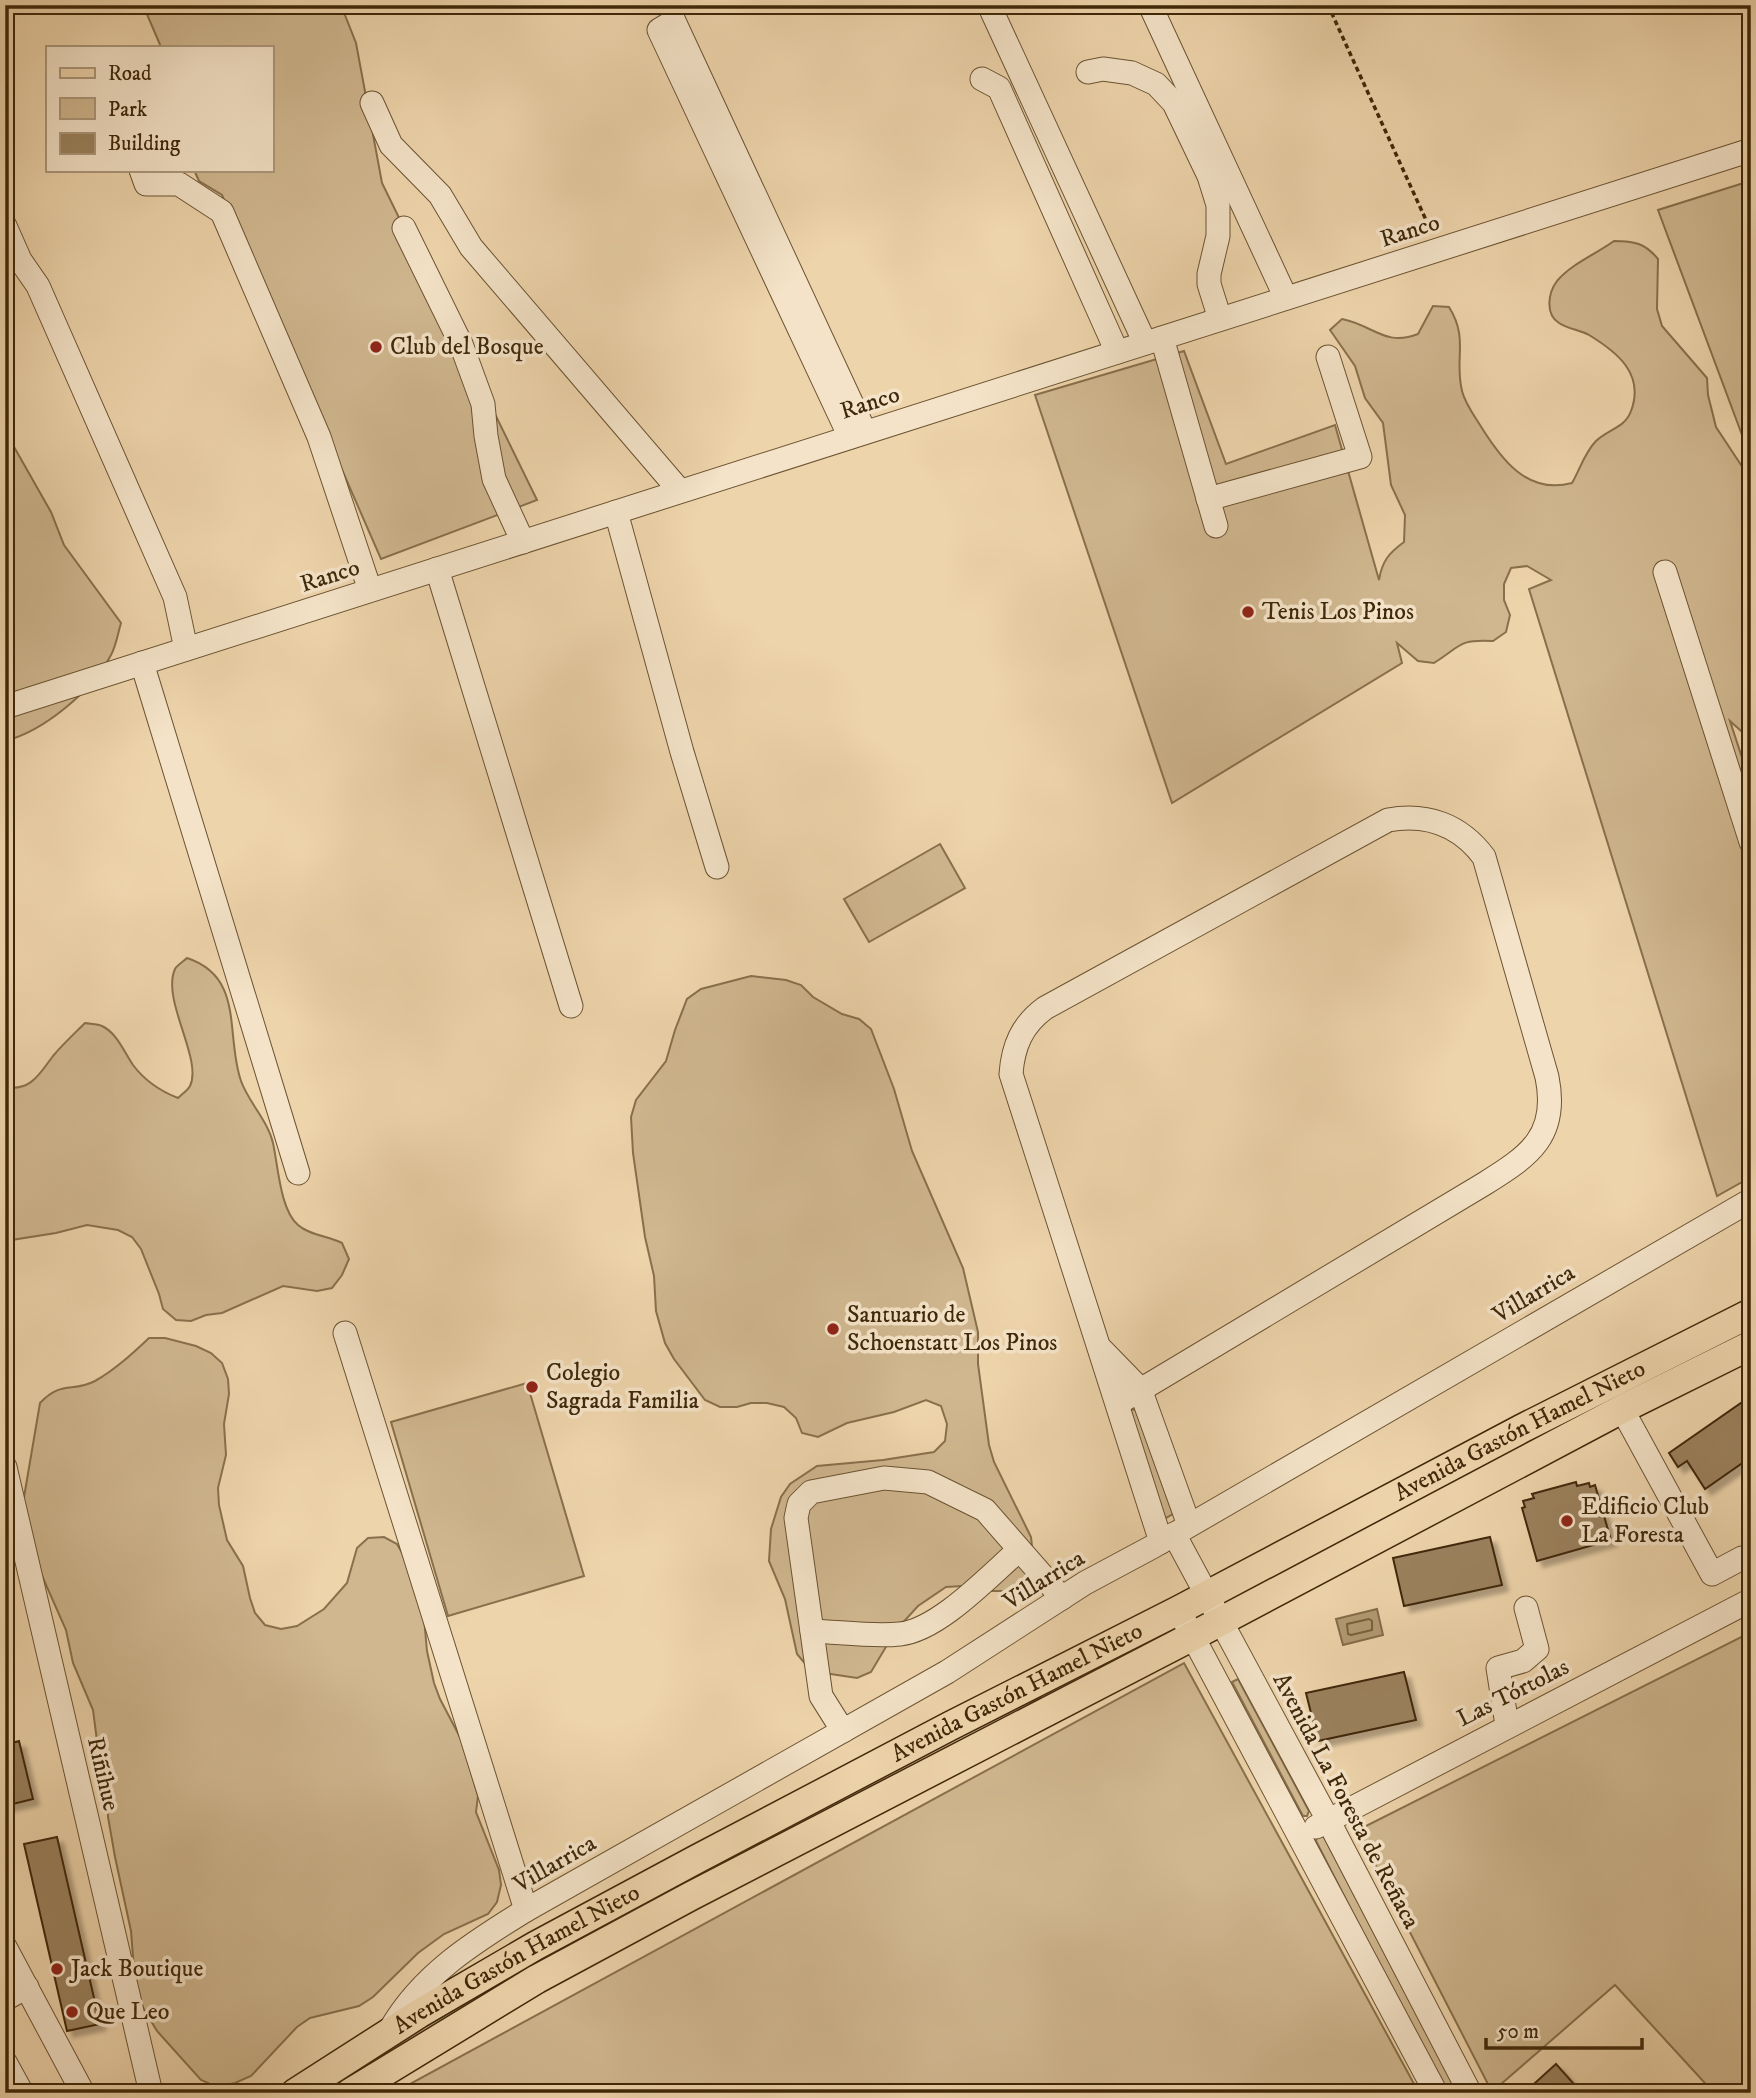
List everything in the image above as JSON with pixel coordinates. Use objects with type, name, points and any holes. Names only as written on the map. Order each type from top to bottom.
[{"type":"main road","name":"Avenida Gastón Hamel Nieto","points":[[295,2093],[388,2033],[535,1946],[628,1896],[1521,1429],[1751,1313]]},
{"type":"main road","name":"Avenida Gastón Hamel Nieto","points":[[350,2093],[549,1973],[691,1896],[1220,1622],[1622,1409],[1751,1345]]},
{"type":"street","points":[[989,5],[1153,340],[1216,526]]},
{"type":"street","points":[[1150,5],[1286,298]]},
{"type":"street","points":[[674,21],[857,435],[659,30],[674,21]]},
{"type":"street","points":[[1088,72],[1103,69],[1132,73],[1156,84],[1174,103],[1209,176],[1218,205],[1218,236],[1209,284],[1220,319]]},
{"type":"street","points":[[982,79],[999,89],[1117,352]]},
{"type":"street","points":[[372,103],[391,145],[440,195],[471,247],[680,492]]},
{"type":"street","name":"Ranco","points":[[5,707],[1751,150]]},
{"type":"street","points":[[142,172],[146,184],[179,184],[222,212],[320,437],[370,590]]},
{"type":"street","points":[[5,226],[20,260],[38,286],[175,597],[186,649]]},
{"type":"street","points":[[404,228],[461,344],[483,404],[494,479],[523,542]]},
{"type":"street","points":[[1208,499],[1360,457],[1328,357]]},
{"type":"street","points":[[616,512],[682,752],[717,867]]},
{"type":"street","points":[[437,569],[571,1006]]},
{"type":"street","points":[[1665,572],[1751,842]]},
{"type":"street","points":[[142,663],[298,1173]]},
{"type":"street","points":[[1117,1404],[1522,1160],[1542,1135],[1550,1107],[1547,1077],[1484,857],[1468,838],[1458,831],[1436,820],[1420,817],[1388,820],[1045,1007],[1022,1031],[1012,1059],[1011,1074],[1117,1404],[1174,1534]]},
{"type":"street","name":"Villarrica","points":[[388,2033],[414,1996],[450,1961],[479,1939],[526,1910],[947,1672],[1085,1583],[1751,1200]]},
{"type":"street","points":[[345,1333],[526,1910]]},
{"type":"street","points":[[1098,1346],[1140,1389],[1174,1534]]},
{"type":"street","points":[[1622,1409],[1712,1574],[1742,1558],[1751,1558]]},
{"type":"street","name":"Riñihue","points":[[5,1468],[151,2093]]},
{"type":"street","points":[[843,1731],[821,1696],[796,1518],[799,1504],[811,1492],[884,1478],[928,1482],[985,1510],[1062,1598]]},
{"type":"street","name":"Avenida La Foresta de Reñaca","points":[[1174,1534],[1328,1820],[1470,2093]]},
{"type":"street","points":[[812,1631],[900,1634],[919,1629],[943,1615],[1019,1550]]},
{"type":"street","name":"Las Tórtolas","points":[[1300,1835],[1507,1725],[1751,1601]]},
{"type":"street","points":[[1507,1725],[1499,1668],[1523,1661],[1537,1649],[1526,1608]]},
{"type":"street","points":[[1179,1610],[1436,2093]]},
{"type":"street","points":[[5,1947],[83,2093]]},
{"type":"street","points":[[5,1999],[27,1987]]},
{"type":"street","points":[[5,2063],[22,2093]]},
{"type":"path","points":[[1328,5],[1439,249]]},
{"type":"green space","name":"Club del Bosque","points":[[143,5],[341,5],[356,43],[382,183],[537,500],[381,559],[222,195],[199,181],[195,172],[273,172],[273,46],[161,46]]},
{"type":"green space","points":[[1750,181],[1751,183],[1751,459],[1658,210]]},
{"type":"green space","points":[[1614,241],[1639,244],[1658,259],[1657,309],[1662,326],[1707,378],[1716,427],[1751,480],[1751,740],[1730,721],[1751,785],[1751,1177],[1717,1196],[1529,589],[1551,580],[1527,566],[1511,568],[1504,584],[1504,600],[1510,615],[1506,632],[1493,641],[1473,641],[1460,645],[1434,663],[1418,661],[1397,643],[1402,663],[1172,803],[1035,395],[1184,351],[1226,464],[1335,425],[1379,580],[1387,558],[1404,542],[1405,515],[1391,485],[1383,423],[1365,398],[1355,366],[1330,330],[1342,319],[1388,337],[1407,337],[1418,334],[1433,306],[1449,307],[1460,339],[1462,391],[1488,438],[1506,461],[1529,479],[1542,484],[1572,483],[1592,445],[1628,417],[1634,398],[1634,386],[1626,366],[1609,349],[1589,335],[1555,319],[1550,309],[1550,297],[1554,286],[1563,275]]},
{"type":"green space","points":[[5,431],[51,512],[64,545],[121,623],[111,655],[92,682],[51,719],[5,741]]},
{"type":"green space","points":[[940,844],[965,888],[869,942],[844,899]]},
{"type":"green space","points":[[187,958],[205,967],[218,979],[225,993],[241,1081],[271,1135],[287,1209],[298,1225],[342,1243],[349,1259],[332,1288],[317,1291],[283,1286],[222,1313],[191,1321],[176,1320],[163,1309],[141,1249],[132,1237],[118,1230],[87,1225],[5,1241],[5,1087],[22,1087],[34,1080],[85,1023],[107,1029],[143,1076],[159,1089],[178,1098],[190,1086],[193,1074],[173,997],[172,982],[175,969]]},
{"type":"green space","name":"Santuario de Schoenstatt Los Pinos","points":[[751,976],[786,980],[801,985],[813,997],[842,1014],[859,1019],[871,1029],[894,1089],[912,1151],[963,1268],[978,1332],[978,1364],[989,1445],[994,1462],[1031,1537],[1032,1570],[1024,1584],[1010,1591],[946,1587],[918,1606],[896,1630],[871,1672],[857,1678],[824,1673],[807,1666],[797,1654],[785,1599],[769,1561],[771,1529],[781,1497],[790,1484],[817,1466],[934,1452],[945,1441],[947,1424],[941,1406],[926,1400],[894,1412],[847,1423],[818,1437],[802,1433],[796,1418],[784,1407],[751,1403],[737,1407],[720,1407],[705,1400],[674,1359],[665,1343],[656,1311],[654,1276],[645,1237],[633,1153],[631,1117],[636,1100],[666,1061],[687,999],[701,989]]},
{"type":"green space","points":[[149,1338],[165,1338],[196,1346],[211,1353],[222,1363],[228,1379],[229,1394],[224,1424],[226,1455],[218,1488],[219,1505],[227,1540],[243,1566],[255,1613],[265,1625],[281,1629],[297,1626],[324,1609],[347,1583],[357,1548],[368,1538],[384,1537],[397,1544],[405,1558],[424,1618],[434,1683],[462,1741],[478,1796],[476,1812],[499,1870],[501,1885],[497,1902],[488,1914],[444,1934],[418,1953],[373,1997],[359,2006],[310,2018],[297,2027],[251,2076],[217,2087],[201,2080],[157,2031],[139,2001],[131,1931],[108,1817],[107,1784],[100,1764],[93,1710],[73,1663],[66,1630],[39,1569],[23,1503],[40,1403],[61,1389],[87,1384],[102,1377]]},
{"type":"green space","points":[[527,1383],[584,1576],[448,1616],[391,1422]]},
{"type":"green space","points":[[1130,1409],[1136,1410],[1173,1514],[1164,1519]]},
{"type":"green space","points":[[1751,1632],[1751,2093],[1714,2093],[1615,1985],[1492,2092],[1361,1837],[1364,1827]]},
{"type":"green space","points":[[1184,1663],[1419,2093],[395,2093],[397,2091]]},
{"type":"green space","points":[[1238,1679],[1309,1811],[1307,1816],[1303,1816],[1232,1682]]},
{"type":"green space","points":[[1039,1693],[1040,1697],[1002,1724],[393,2054],[334,2093],[312,2093],[556,1945]]},
{"type":"green space","points":[[1322,1836],[1458,2093],[1445,2093],[1316,1841]]},
{"type":"water","points":[[1377,1609],[1383,1635],[1343,1645],[1336,1619]]},
{"type":"building","points":[[1751,1396],[1751,1457],[1705,1489],[1687,1461],[1678,1467],[1669,1453]]},
{"type":"building","name":"Edificio Club La Foresta","points":[[1576,1482],[1577,1486],[1589,1483],[1590,1487],[1595,1485],[1611,1540],[1537,1561],[1522,1508],[1525,1507],[1523,1501],[1534,1498],[1532,1494]]},
{"type":"building","points":[[1490,1537],[1502,1585],[1404,1606],[1393,1558]]},
{"type":"building","points":[[1404,1672],[1416,1720],[1318,1741],[1306,1693]]},
{"type":"building","points":[[19,1741],[33,1799],[5,1806],[5,1745]]},
{"type":"building","points":[[57,1837],[100,2024],[67,2031],[24,1844]]},
{"type":"building","points":[[1556,2064],[1582,2093],[1524,2093]]},
{"type":"place","name":"Club del Bosque","points":[[376,347]]},
{"type":"place","name":"Tenis Los Pinos","points":[[1248,612]]},
{"type":"place","name":"Santuario de Schoenstatt Los Pinos","points":[[833,1329]]},
{"type":"place","name":"Colegio Sagrada Familia","points":[[532,1387]]},
{"type":"place","name":"Edificio Club La Foresta","points":[[1567,1521]]},
{"type":"place","name":"Jack Boutique","points":[[57,1969]]},
{"type":"place","name":"Que Leo","points":[[72,2012]]}]
